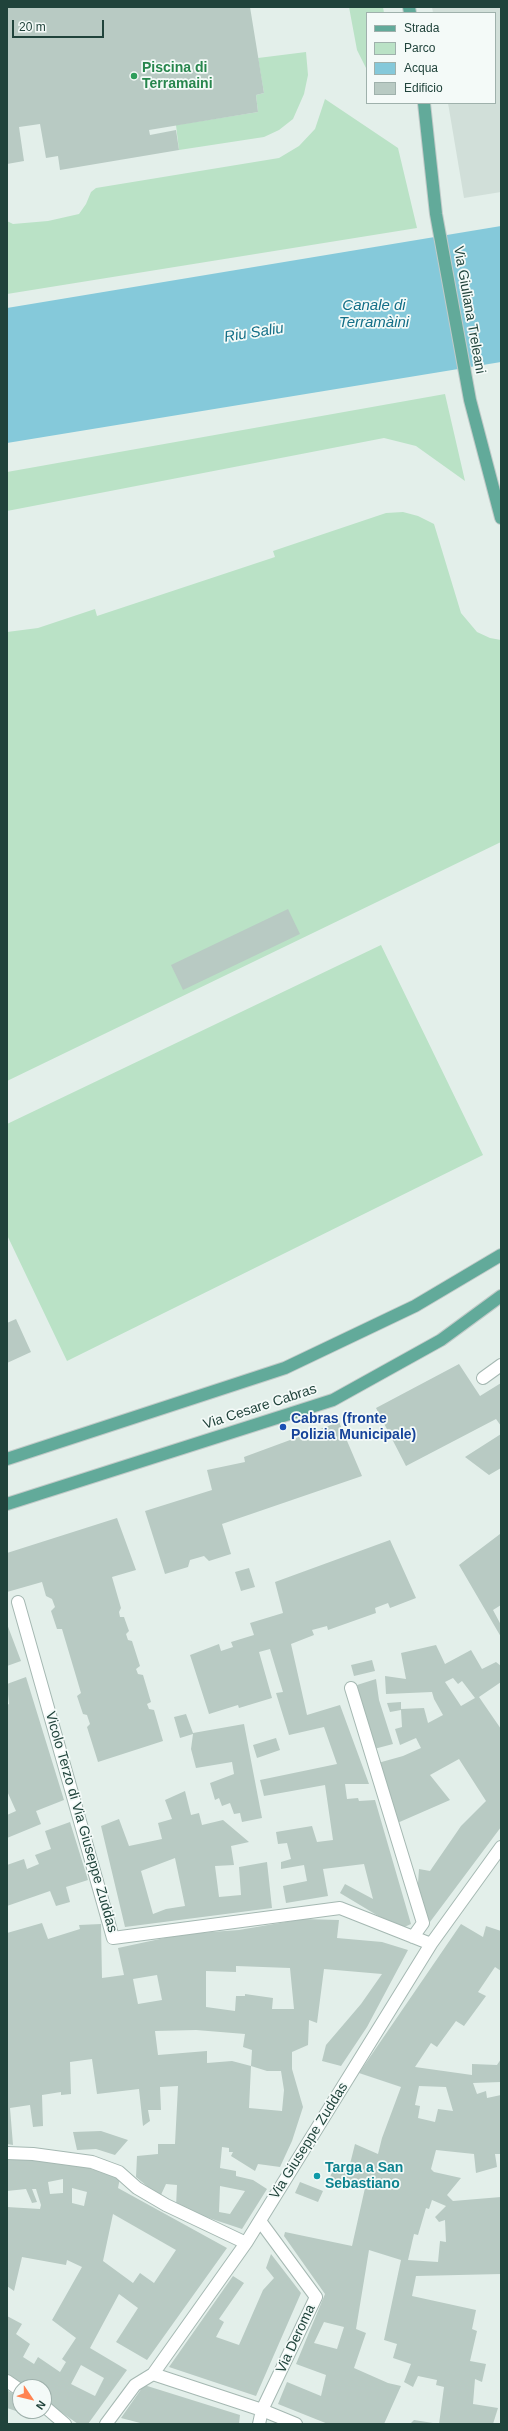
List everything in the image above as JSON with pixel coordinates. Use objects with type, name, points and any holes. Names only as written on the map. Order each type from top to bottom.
[{"type":"main road","name":"Via Giuliana Treleani","points":[[424,104],[436,214],[470,400],[501,518]]},
{"type":"main road","name":"Via Cesare Cabras","points":[[7,1459],[285,1368],[415,1306],[501,1255]]},
{"type":"main road","name":"Via Cesare Cabras","points":[[7,1504],[333,1400],[441,1340],[501,1296]]},
{"type":"street","points":[[483,1378],[501,1365]]},
{"type":"street","name":"Vicolo Terzo di Via Giuseppe Zuddas","points":[[18,1602],[113,1938],[340,1908],[431,1944]]},
{"type":"street","points":[[350,1688],[424,1923],[413,1937]]},
{"type":"street","name":"Via Giuseppe Zuddas","points":[[106,2424],[135,2385],[153,2374],[246,2243],[431,1944],[501,1847]]},
{"type":"street","points":[[7,2153],[33,2154],[92,2162],[119,2172],[137,2188],[166,2205],[246,2243]]},
{"type":"street","name":"Via Deroma","points":[[259,2424],[262,2410],[316,2298],[260,2221]]},
{"type":"street","points":[[153,2374],[262,2410],[296,2424]]},
{"type":"street","points":[[52,2413],[65,2424]]},
{"type":"shaded area","points":[[432,7],[501,7],[501,192],[464,198],[448,104],[496,104],[496,12],[433,12]]},
{"type":"green space","points":[[349,7],[383,7],[384,12],[366,12],[366,68],[357,50]]},
{"type":"green space","points":[[306,52],[308,75],[304,94],[293,119],[279,130],[264,137],[179,150],[176,125],[258,112],[256,95],[264,93],[258,58]]},
{"type":"green space","points":[[325,99],[398,148],[417,228],[7,294],[7,221],[13,224],[48,221],[79,214],[86,204],[91,192],[96,188],[279,158],[299,146],[315,129]]},
{"type":"green space","points":[[445,394],[465,481],[416,446],[384,438],[7,511],[7,472]]},
{"type":"green space","points":[[403,512],[418,516],[434,524],[461,613],[477,632],[490,638],[501,640],[501,842],[7,1081],[7,632],[38,628],[95,609],[97,616],[275,557],[273,551],[386,513]]},
{"type":"green space","points":[[381,945],[483,1155],[67,1361],[7,1235],[7,1124]]},
{"type":"water","name":"Canale di Terramàini","points":[[501,226],[501,362],[7,443],[7,308]]},
{"type":"building","name":"Piscina di Terramaini","points":[[7,7],[250,7],[264,93],[256,95],[258,112],[149,130],[150,135],[176,130],[179,150],[60,170],[58,156],[46,158],[40,124],[19,127],[24,161],[7,164]]},
{"type":"building","points":[[288,909],[300,934],[183,990],[171,965]]},
{"type":"building","points":[[16,1319],[31,1352],[7,1363],[7,1323]]},
{"type":"building","points":[[459,1364],[480,1396],[501,1383],[501,1426],[496,1419],[406,1466],[376,1408]]},
{"type":"building","points":[[339,1422],[362,1476],[222,1524],[231,1554],[209,1561],[204,1556],[190,1560],[188,1567],[165,1574],[145,1511],[212,1490],[207,1470],[245,1462],[244,1457]]},
{"type":"building","points":[[501,1434],[501,1468],[489,1475],[465,1457]]},
{"type":"building","points":[[117,1518],[136,1570],[112,1577],[121,1608],[119,1612],[120,1617],[124,1617],[129,1631],[126,1634],[128,1640],[132,1641],[140,1666],[136,1669],[138,1674],[143,1675],[151,1702],[147,1704],[149,1709],[154,1710],[163,1741],[98,1762],[87,1727],[90,1724],[87,1715],[83,1714],[77,1696],[81,1693],[62,1629],[57,1629],[51,1611],[55,1607],[52,1599],[46,1596],[42,1582],[7,1592],[7,1553]]},
{"type":"building","points":[[500,1534],[501,1605],[493,1610],[501,1625],[501,1637],[459,1565]]},
{"type":"building","points":[[390,1540],[416,1598],[390,1608],[388,1603],[375,1608],[376,1613],[328,1630],[327,1626],[312,1630],[314,1635],[291,1644],[307,1715],[340,1705],[369,1784],[345,1784],[347,1799],[358,1798],[359,1801],[375,1800],[411,1924],[400,1929],[340,1893],[345,1884],[373,1899],[364,1864],[323,1869],[328,1896],[286,1903],[283,1886],[307,1881],[304,1865],[281,1869],[281,1862],[291,1859],[287,1843],[278,1844],[276,1832],[312,1826],[317,1842],[333,1840],[325,1785],[264,1796],[260,1780],[337,1764],[324,1727],[289,1735],[276,1693],[283,1692],[270,1649],[259,1652],[272,1698],[239,1708],[238,1705],[209,1714],[190,1655],[219,1644],[221,1651],[233,1647],[231,1642],[254,1635],[250,1623],[283,1613],[275,1582]]},
{"type":"building","points":[[249,1568],[255,1587],[241,1591],[235,1572]]},
{"type":"building","points":[[7,1624],[21,1661],[7,1666]]},
{"type":"building","points":[[436,1645],[445,1664],[471,1650],[482,1669],[496,1662],[501,1666],[501,1682],[479,1697],[501,1729],[501,1827],[430,1922],[417,1898],[419,1869],[430,1871],[461,1826],[486,1801],[459,1759],[430,1775],[450,1800],[395,1824],[378,1763],[403,1756],[421,1748],[416,1738],[400,1745],[395,1729],[402,1727],[401,1710],[390,1712],[387,1703],[401,1702],[401,1709],[424,1708],[428,1723],[443,1715],[434,1699],[432,1692],[386,1694],[385,1676],[406,1679],[401,1653]],"holes":[[[453,1678],[458,1684],[462,1681],[475,1698],[461,1706],[445,1682]]]},
{"type":"building","points":[[372,1660],[375,1671],[354,1676],[351,1665]]},
{"type":"building","points":[[26,1677],[64,1800],[36,1811],[41,1824],[7,1838],[7,1815],[16,1811],[7,1791],[7,1705],[9,1704],[7,1684]]},
{"type":"building","points":[[376,1679],[379,1700],[393,1744],[374,1749],[357,1685]]},
{"type":"building","points":[[186,1714],[193,1733],[244,1724],[262,1818],[242,1822],[240,1813],[234,1814],[230,1803],[222,1806],[219,1798],[215,1800],[210,1783],[234,1774],[232,1762],[196,1768],[191,1749],[193,1734],[180,1738],[174,1717]]},
{"type":"building","points":[[276,1738],[280,1750],[257,1758],[253,1745]]},
{"type":"building","points":[[185,1791],[191,1815],[199,1813],[202,1825],[223,1820],[249,1842],[231,1846],[234,1865],[215,1866],[219,1897],[241,1895],[239,1867],[267,1862],[272,1908],[125,1927],[101,1826],[119,1819],[129,1846],[162,1839],[158,1823],[172,1819],[165,1800]],"holes":[[[175,1858],[185,1906],[166,1909],[153,1914],[141,1871]]]},
{"type":"building","points":[[70,1822],[88,1880],[66,1887],[70,1902],[56,1906],[50,1891],[7,1906],[7,1865],[24,1859],[27,1869],[39,1864],[35,1855],[51,1849],[45,1831]]},
{"type":"building","points":[[303,1919],[339,1920],[337,1938],[382,1942],[408,1950],[367,2027],[341,2066],[322,2061],[326,2045],[361,2004],[382,1974],[324,1969],[317,2023],[309,2020],[308,2045],[292,2052],[292,2069],[303,2107],[292,2141],[280,2167],[258,2164],[255,2171],[231,2156],[233,2152],[229,2152],[229,2148],[222,2147],[220,2168],[236,2171],[236,2176],[253,2180],[267,2189],[242,2229],[176,2207],[177,2185],[166,2184],[160,2197],[136,2177],[137,2156],[158,2154],[158,2144],[175,2144],[178,2086],[160,2087],[161,2110],[148,2110],[150,2121],[143,2126],[139,2089],[97,2094],[92,2059],[70,2062],[71,2094],[61,2095],[61,2092],[42,2095],[43,2126],[33,2127],[30,2105],[10,2108],[13,2145],[7,2144],[7,1933],[42,1923],[48,1939],[80,1929],[79,1925],[101,1924],[102,1978],[124,1975],[118,1948],[183,1934],[239,1930]],"holes":[[[236,1966],[290,1968],[294,2009],[272,2009],[273,1998],[245,1994],[245,1996],[236,1996],[235,2011],[206,2007],[206,1971],[236,1972]],[[157,1975],[162,2000],[138,2004],[133,1979]],[[196,2030],[245,2034],[243,2047],[252,2050],[251,2066],[232,2061],[207,2063],[207,2051],[158,2055],[155,2031]],[[251,2066],[267,2071],[281,2071],[284,2090],[282,2111],[249,2108]],[[220,2186],[245,2191],[230,2214],[219,2212]]]},
{"type":"building","points":[[461,1924],[483,1937],[486,1926],[501,1931],[501,1971],[495,1967],[478,1992],[486,1996],[464,2026],[456,2021],[437,2047],[431,2043],[415,2067],[472,2075],[472,2064],[497,2065],[501,2059],[501,2082],[473,2083],[477,2094],[486,2091],[487,2098],[501,2095],[501,2154],[495,2154],[497,2167],[476,2173],[474,2154],[436,2150],[431,2169],[434,2172],[461,2178],[447,2195],[453,2201],[501,2197],[501,2274],[416,2276],[412,2296],[476,2310],[472,2329],[477,2331],[470,2361],[486,2364],[482,2382],[475,2379],[473,2404],[498,2408],[493,2424],[439,2424],[444,2387],[436,2385],[437,2380],[418,2376],[413,2387],[404,2382],[411,2364],[393,2358],[397,2344],[384,2340],[401,2260],[369,2250],[356,2329],[366,2333],[354,2368],[388,2383],[401,2386],[384,2424],[328,2424],[278,2404],[287,2382],[321,2396],[326,2375],[296,2364],[325,2294],[284,2236],[285,2232],[352,2246],[365,2188],[328,2182],[335,2165],[349,2168],[355,2144],[378,2154],[382,2138],[401,2087],[359,2073]],"holes":[[[419,2086],[446,2087],[453,2111],[438,2109],[435,2122],[418,2118],[420,2106],[415,2105]],[[432,2200],[446,2206],[435,2217],[439,2222],[445,2220],[446,2242],[440,2241],[438,2262],[408,2260],[414,2234],[418,2235],[426,2208],[429,2209]],[[324,2322],[344,2327],[337,2349],[314,2343]]]},
{"type":"building","points":[[101,2131],[128,2140],[115,2155],[96,2149],[77,2150],[73,2132]]},
{"type":"building","points":[[30,2158],[73,2163],[120,2178],[118,2188],[227,2248],[147,2360],[116,2342],[138,2308],[119,2294],[90,2348],[127,2370],[88,2424],[78,2424],[52,2406],[52,2379],[14,2379],[7,2374],[7,2316],[22,2324],[16,2334],[30,2344],[23,2357],[34,2364],[38,2357],[60,2372],[66,2362],[62,2359],[76,2338],[52,2320],[82,2267],[67,2260],[66,2265],[22,2257],[14,2291],[7,2286],[7,2207],[40,2209],[41,2205],[36,2189],[32,2189],[37,2202],[32,2203],[26,2189],[7,2191],[7,2159],[27,2160]],"holes":[[[63,2179],[63,2193],[50,2194],[48,2182]],[[72,2188],[87,2192],[84,2206],[72,2203]],[[113,2214],[176,2250],[154,2283],[140,2273],[133,2283],[103,2261]],[[81,2365],[104,2378],[95,2396],[71,2384]]]},
{"type":"building","points":[[300,2182],[323,2191],[318,2202],[295,2193]]},
{"type":"building","points":[[271,2254],[301,2293],[256,2396],[169,2367],[233,2276],[244,2283],[219,2319],[224,2322],[216,2337],[239,2345],[263,2290],[274,2278],[266,2268]]},
{"type":"building","points":[[144,2385],[240,2415],[239,2424],[144,2424],[121,2418]]},
{"type":"building","points":[[7,2390],[12,2393],[12,2410],[7,2408]]},
{"type":"building","points":[[414,2420],[433,2423],[433,2424],[410,2424]]},
{"type":"place","name":"Piscina di Terramaini","points":[[134,76]]},
{"type":"place","name":"Cabras (fronte Polizia Municipale)","points":[[283,1427]]},
{"type":"place","name":"Targa a San Sebastiano","points":[[317,2176]]},
{"type":"water label","name":"Riu Saliu","points":[[254,333]]}]
